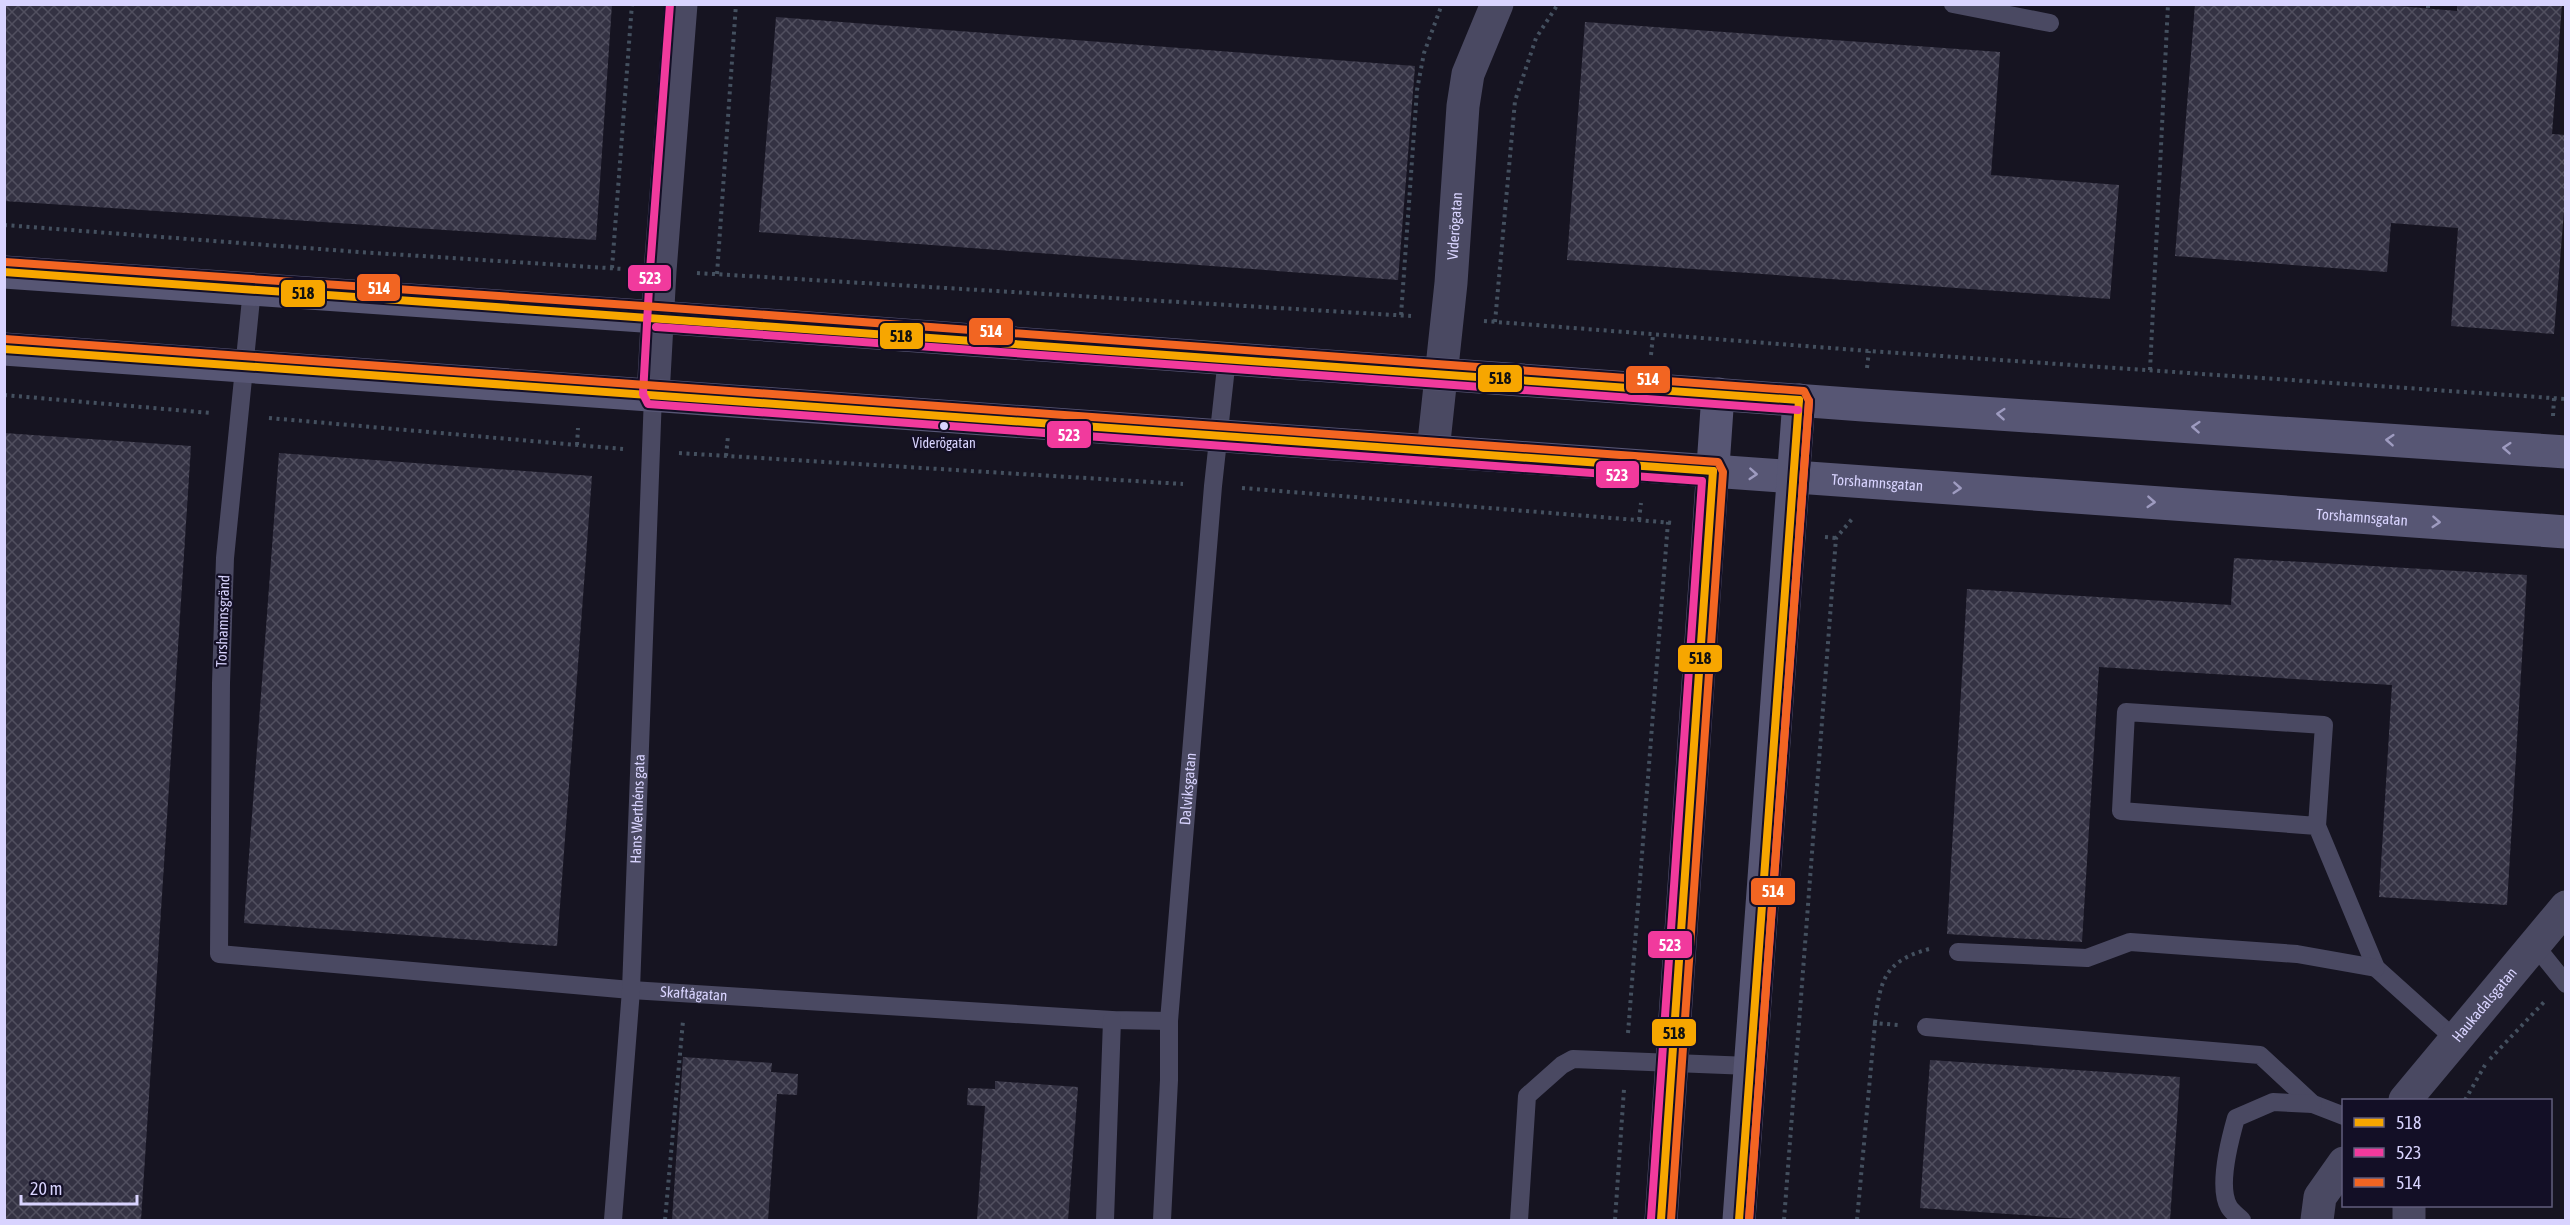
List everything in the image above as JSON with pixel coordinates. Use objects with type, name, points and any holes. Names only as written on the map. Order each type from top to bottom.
[{"type":"street","points":[[653,394],[660,271],[681,4]]},
{"type":"street","name":"Viderögatan","points":[[1433,451],[1447,319],[1463,106],[1468,74],[1497,4]]},
{"type":"street","points":[[4,272],[1442,375],[2565,452]]},
{"type":"street","name":"Torshamnsgatan","points":[[4,349],[2565,532]]},
{"type":"street","points":[[1661,1221],[1718,394]]},
{"type":"street","points":[[1739,1221],[1800,400]]},
{"type":"street","name":"Haukadalsgatan","points":[[2407,1099],[2565,907]]},
{"type":"street","points":[[2317,1221],[2320,1197],[2342,1164]]},
{"type":"lane","points":[[1953,4],[2050,23]]},
{"type":"lane","name":"Torshamnsgränd","points":[[219,954],[221,683],[225,569],[252,289]]},
{"type":"lane","name":"Dalviksgatan","points":[[1162,1221],[1169,1080],[1169,1021],[1218,436],[1227,358]]},
{"type":"lane","name":"Hans Werthéns gata","points":[[613,1221],[631,990],[653,394]]},
{"type":"lane","points":[[2317,826],[2121,811],[2126,712],[2324,725],[2317,826],[2376,968],[2455,1039]]},
{"type":"lane","points":[[1958,952],[2086,958],[2130,942],[2297,954],[2376,968]]},
{"type":"lane","points":[[2535,944],[2565,983]]},
{"type":"lane","name":"Skaftågatan","points":[[219,954],[631,990],[1112,1020],[1169,1021]]},
{"type":"lane","points":[[1105,1221],[1112,1020]]},
{"type":"lane","points":[[1926,1027],[2260,1055],[2313,1104]]},
{"type":"lane","points":[[1520,1221],[1527,1096],[1562,1065],[1573,1059],[1750,1066]]},
{"type":"lane","points":[[2242,1221],[2228,1206],[2224,1181],[2229,1143],[2236,1118],[2273,1102],[2313,1104],[2342,1116]]},
{"type":"path","points":[[612,268],[632,4]]},
{"type":"path","points":[[717,274],[736,4]]},
{"type":"path","points":[[1401,315],[1417,90],[1425,53],[1442,4]]},
{"type":"path","points":[[1495,322],[1515,101],[1536,38],[1558,4]]},
{"type":"path","points":[[2150,370],[2168,4]]},
{"type":"path","points":[[4,225],[359,252],[1401,315],[1869,351],[2565,399]]},
{"type":"path","points":[[4,395],[650,451],[1214,486],[1668,522],[1615,1221]]},
{"type":"path","points":[[1784,1221],[1836,538]]},
{"type":"path","points":[[1857,1221],[1879,990],[1885,975],[1897,963],[1927,949],[1958,952]]},
{"type":"path","points":[[2466,1099],[2485,1065],[2565,983]]},
{"type":"path","points":[[665,1221],[685,992]]},
{"type":"path","points":[[1875,1023],[1926,1027]]},
{"type":"building","points":[[4,4],[612,4],[596,240],[4,201]]},
{"type":"building","points":[[2195,4],[2375,4],[2457,11],[2457,4],[2562,4],[2552,134],[2566,135],[2566,187],[2554,334],[2451,326],[2458,228],[2391,223],[2387,272],[2175,256]]},
{"type":"building","points":[[776,17],[1415,66],[1398,280],[759,232]]},
{"type":"building","points":[[1585,22],[2000,52],[1991,175],[2119,185],[2110,299],[1567,260]]},
{"type":"building","points":[[4,433],[191,446],[141,1220],[4,1220]]},
{"type":"building","points":[[279,453],[592,476],[557,946],[244,923]]},
{"type":"building","points":[[2234,558],[2527,575],[2507,905],[2379,897],[2392,685],[2099,667],[2082,942],[1947,934],[1967,589],[2231,605]]},
{"type":"building","points":[[683,1057],[772,1063],[771,1072],[798,1074],[797,1095],[777,1094],[768,1220],[672,1220]]},
{"type":"building","points":[[1930,1060],[2180,1077],[2170,1220],[2094,1220],[1920,1208]]},
{"type":"building","points":[[995,1081],[1078,1087],[1068,1220],[977,1220],[985,1106],[967,1105],[968,1088],[995,1089]]},
{"type":"transit line","name":"523","points":[[670,4],[643,394],[648,404],[1702,481],[1651,1219]]},
{"type":"transit line","name":"514","points":[[5,262],[658,307],[1804,391],[1809,401],[1749,1220]]},
{"type":"transit line","name":"518","points":[[4,272],[1799,400]]},
{"type":"transit line","name":"523","points":[[656,327],[1798,410]]},
{"type":"transit line","name":"514","points":[[5,339],[1718,462],[1723,472],[1671,1220]]},
{"type":"transit line","name":"518","points":[[4,349],[1713,471]]},
{"type":"transit line","name":"518","points":[[1739,1220],[1799,400]]},
{"type":"transit line","name":"523","points":[[1749,1220],[1809,401]]},
{"type":"transit line","name":"518","points":[[1661,1220],[1713,471]]},
{"type":"place","name":"Viderögatan","points":[[944,426]]}]
